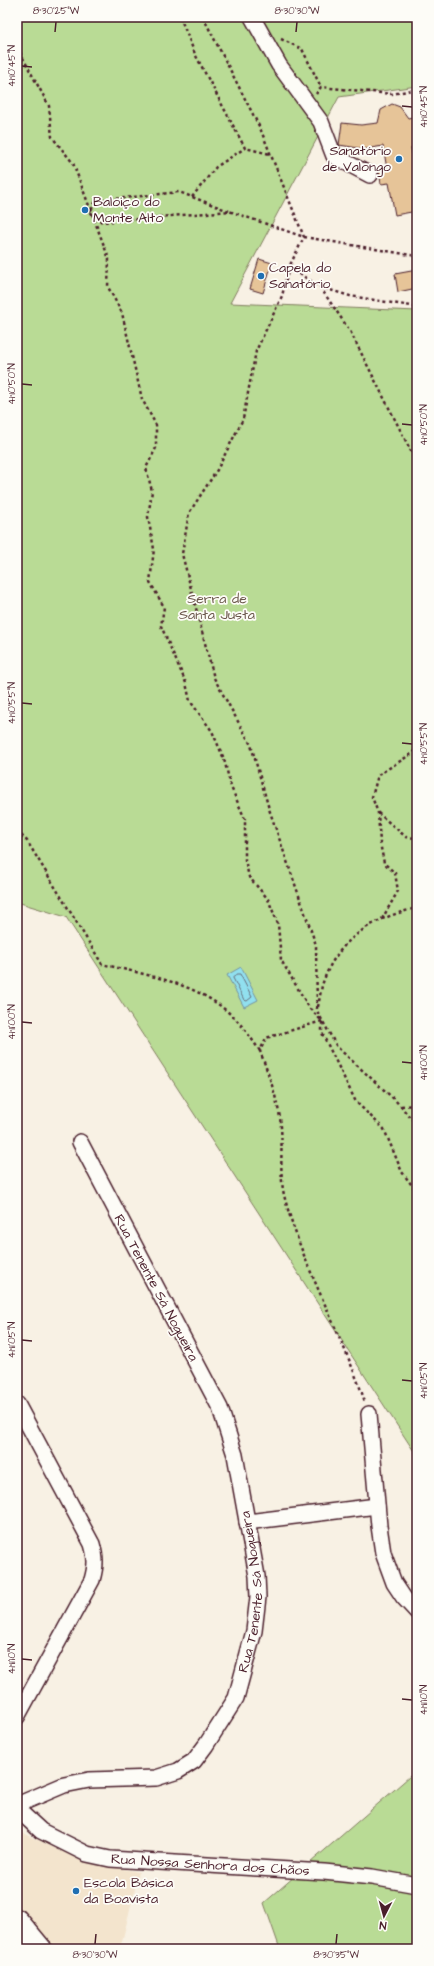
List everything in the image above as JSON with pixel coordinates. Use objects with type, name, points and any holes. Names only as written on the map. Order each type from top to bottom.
[{"type":"street","points":[[256,23],[279,64],[321,122],[334,156],[370,175]]},
{"type":"street","name":"Rua Tenente Sá Nogueira","points":[[17,1805],[64,1785],[89,1780],[156,1778],[178,1771],[194,1761],[236,1698],[254,1631],[258,1597],[235,1455],[220,1408],[80,1142]]},
{"type":"street","points":[[17,1404],[92,1544],[96,1557],[96,1567],[92,1580],[17,1717]]},
{"type":"street","points":[[369,1414],[377,1506],[384,1553],[394,1583],[404,1598],[417,1612]]},
{"type":"street","points":[[247,1522],[377,1506]]},
{"type":"street","name":"Rua Nossa Senhora dos Chãos","points":[[17,1809],[41,1832],[87,1854],[110,1859],[324,1872],[372,1877],[417,1885]]},
{"type":"street","points":[[17,1920],[41,1949]]},
{"type":"path","points":[[17,17],[17,47],[49,106],[52,137],[73,163],[90,212],[109,259],[108,287],[122,313],[142,399],[156,425],[156,448],[146,468],[152,491],[148,517],[154,549],[150,582],[164,607],[161,626],[186,683],[190,700],[212,731],[224,759],[231,787],[245,819],[244,860],[248,877],[268,899],[278,924],[281,960],[310,1009],[322,1021],[322,1033],[356,1102],[384,1129],[402,1172],[417,1192]]},
{"type":"path","points":[[180,17],[195,54],[245,148]]},
{"type":"path","points":[[203,17],[260,128],[304,237],[289,267],[282,296],[256,350],[243,419],[217,470],[189,513],[182,554],[214,678],[251,745],[269,809],[316,945],[317,1011],[337,1047],[401,1106],[417,1125]]},
{"type":"path","points":[[256,23],[302,49],[321,87]]},
{"type":"path","points":[[321,87],[392,94],[417,89]]},
{"type":"path","points":[[308,104],[321,87]]},
{"type":"path","points":[[192,197],[216,167],[245,148],[271,154]]},
{"type":"path","points":[[90,212],[96,201],[179,192],[304,237],[417,256]]},
{"type":"path","points":[[90,212],[102,222],[229,211]]},
{"type":"path","points":[[289,267],[320,287],[350,296],[417,307]]},
{"type":"path","points":[[320,287],[350,331],[417,463]]},
{"type":"path","points":[[382,919],[398,891],[395,873],[384,863],[380,844],[378,813],[372,797],[378,775],[413,753],[417,744]]},
{"type":"path","points":[[378,813],[406,837],[417,838]]},
{"type":"path","points":[[17,831],[27,841],[102,964],[178,984],[210,998],[230,1013],[260,1051],[271,1080],[280,1118],[281,1164],[284,1197],[296,1238],[332,1324],[354,1369],[369,1414]]},
{"type":"path","points":[[317,1011],[325,977],[342,948],[367,926],[398,912],[417,908]]},
{"type":"path","points":[[260,1051],[266,1038],[322,1021]]},
{"type":"path","points":[[401,1106],[417,1105]]},
{"type":"shaded area","name":"Escola Básica da Boavista","points":[[17,1830],[84,1862],[139,1872],[122,1942],[116,1949],[51,1949],[17,1911]]},
{"type":"green space","name":"Serra de Santa Justa","points":[[17,17],[417,17],[417,86],[339,97],[230,303],[417,311],[417,1456],[66,917],[17,902]]},
{"type":"green space","points":[[417,1770],[417,1949],[280,1949],[264,1903]]},
{"type":"water","points":[[241,967],[258,1000],[244,1007],[227,975]]},
{"type":"building","name":"Sanatório de Valongo","points":[[392,104],[400,107],[408,118],[417,116],[417,147],[411,148],[417,183],[417,211],[395,215],[389,183],[381,184],[379,171],[387,169],[383,146],[365,149],[339,145],[342,123],[361,125],[378,123],[381,110]]},
{"type":"building","name":"Capela do Sanatório","points":[[259,259],[272,263],[263,293],[250,289]]},
{"type":"building","points":[[417,270],[417,288],[398,292],[395,274]]},
{"type":"place","name":"Sanatório de Valongo","points":[[399,159]]},
{"type":"place","name":"Baloiço do Monte Alto","points":[[85,210]]},
{"type":"place","name":"Capela do Sanatório","points":[[261,276]]},
{"type":"place","name":"Escola Básica da Boavista","points":[[76,1891]]}]
